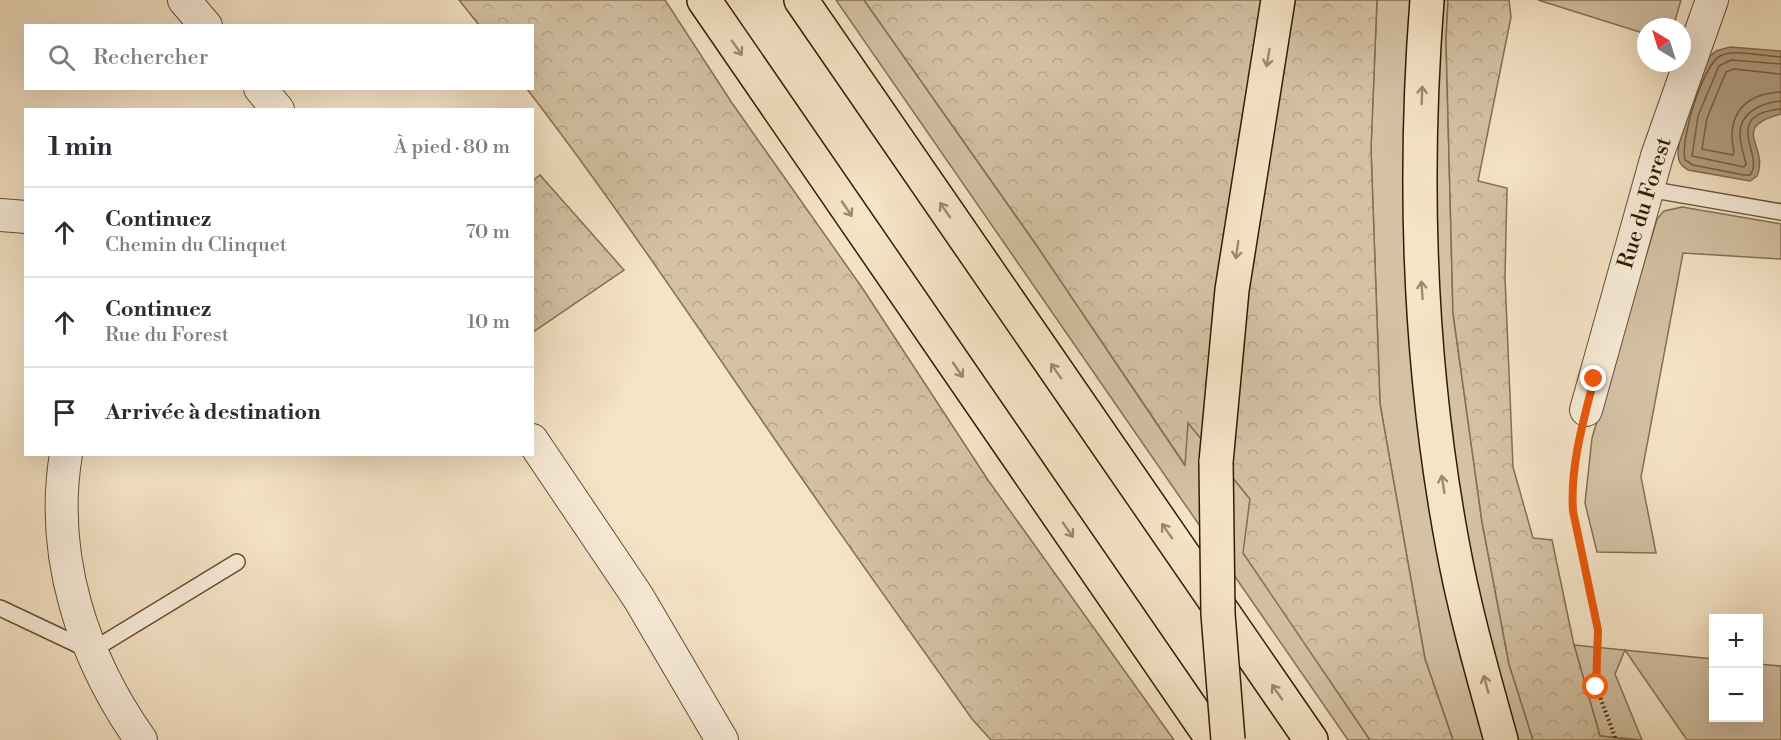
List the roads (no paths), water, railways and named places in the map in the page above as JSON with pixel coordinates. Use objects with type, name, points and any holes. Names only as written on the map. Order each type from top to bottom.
[{"type":"highway","points":[[704,0],[1213,740]]},
{"type":"highway","points":[[801,0],[1311,740]]},
{"type":"highway","points":[[1228,740],[1218,614],[1216,462],[1232,290],[1278,0]]},
{"type":"highway","points":[[1427,0],[1419,163],[1420,259],[1426,343],[1439,458],[1452,542],[1501,740]]},
{"type":"street","points":[[184,0],[204,24]]},
{"type":"street","name":"Rue du Forest","points":[[1586,410],[1657,156],[1712,0]]},
{"type":"street","points":[[262,90],[276,108]]},
{"type":"street","points":[[0,215],[24,217]]},
{"type":"street","points":[[534,443],[638,597],[722,740]]},
{"type":"street","points":[[66,456],[61,497],[62,539],[78,614],[91,651],[113,696],[141,740]]},
{"type":"lane","points":[[1648,189],[1781,212]]},
{"type":"lane","points":[[0,608],[91,651],[237,562]]},
{"type":"water","points":[[1730,47],[1781,51],[1781,114],[1765,119],[1757,125],[1754,139],[1760,165],[1757,176],[1750,181],[1688,170],[1681,165],[1679,160],[1678,151],[1684,124],[1708,58],[1716,51]]}]
